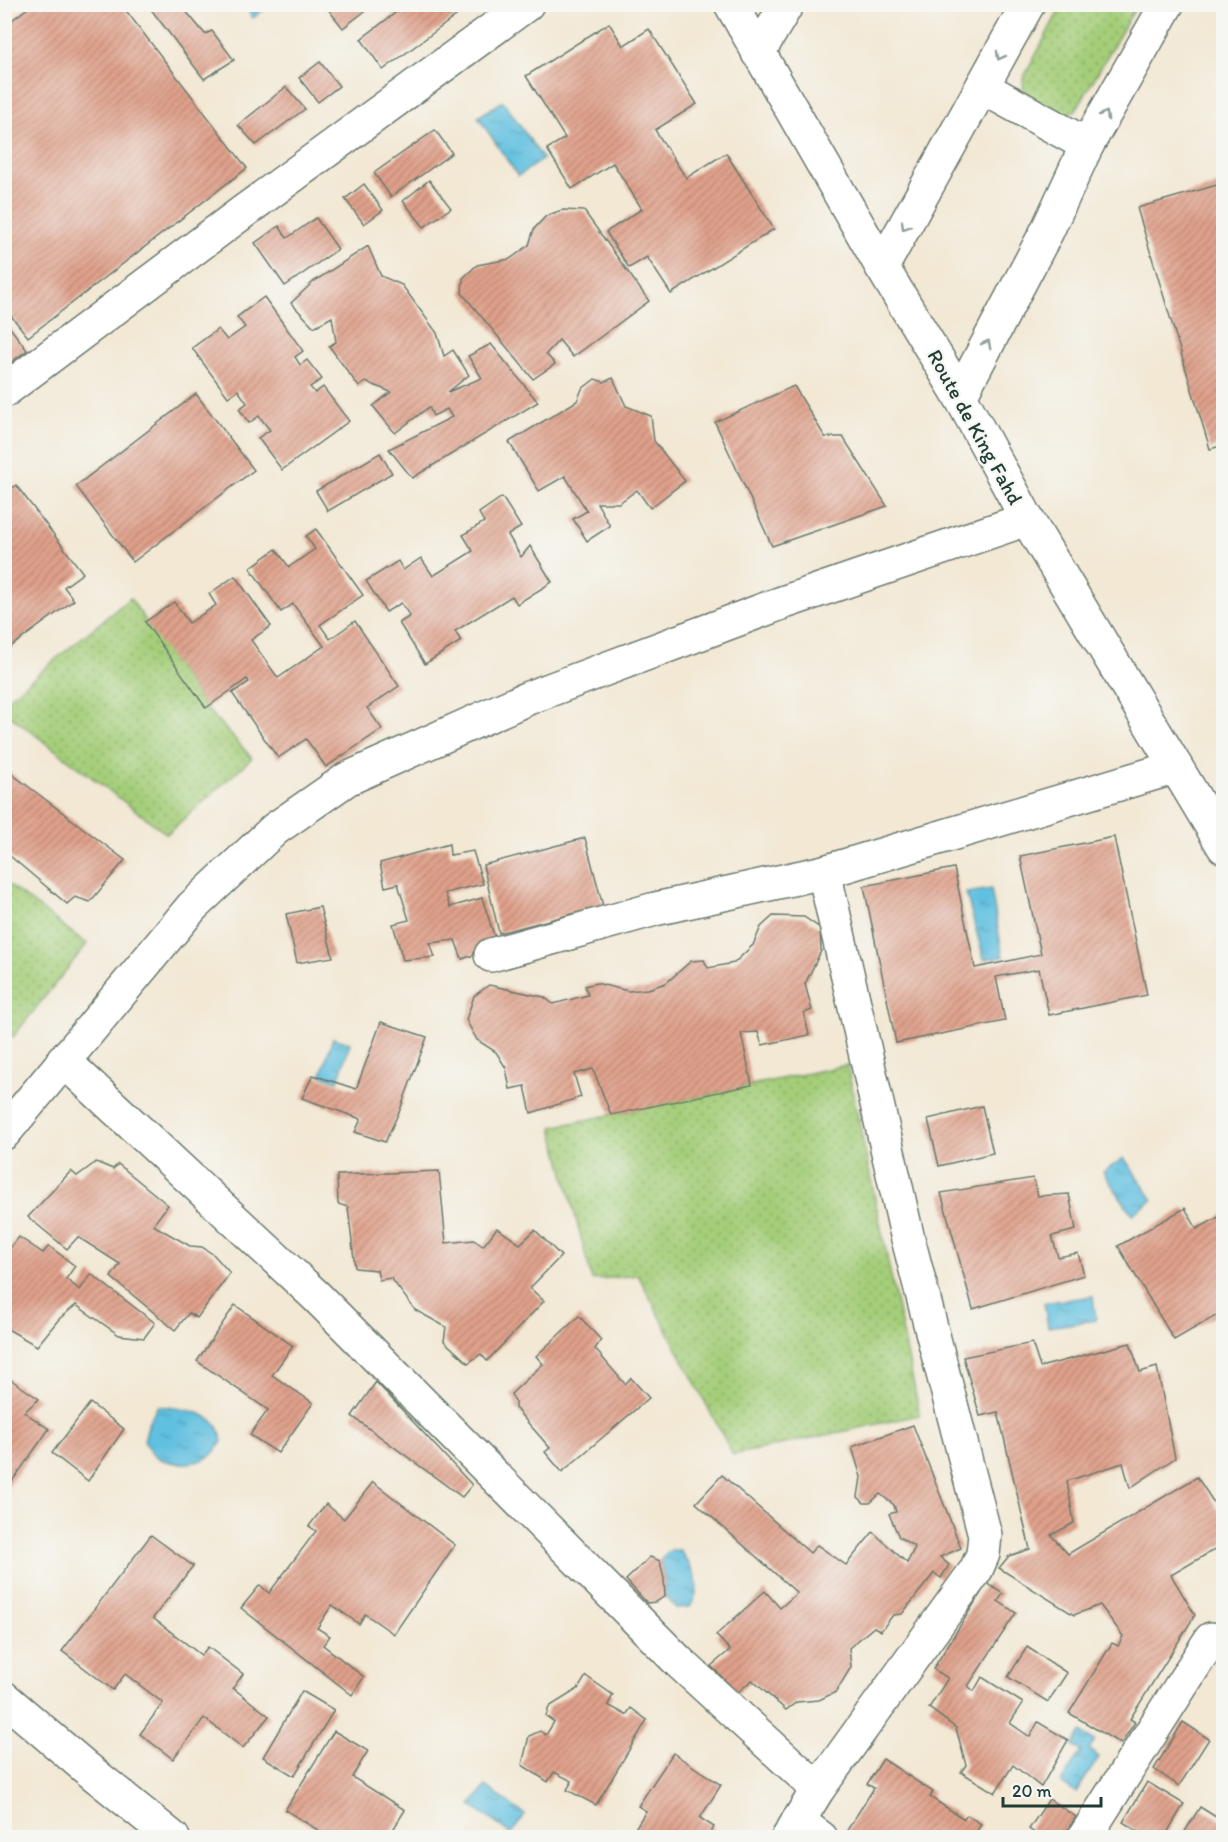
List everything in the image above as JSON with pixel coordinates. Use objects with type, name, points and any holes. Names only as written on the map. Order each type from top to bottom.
[{"type":"street","points":[[4,391],[252,205],[527,4]]},
{"type":"street","name":"Route de King Fahd","points":[[731,4],[882,267],[960,396],[1027,519],[1224,848]]},
{"type":"street","points":[[758,53],[787,4]]},
{"type":"street","points":[[882,267],[1028,4]]},
{"type":"street","points":[[960,396],[1047,231],[1087,145],[1167,4]]},
{"type":"street","points":[[982,87],[1087,145]]},
{"type":"street","points":[[4,1133],[192,906],[275,829],[347,779],[528,698],[780,604],[1027,519]]},
{"type":"street","points":[[491,955],[655,909],[824,872],[1176,767]]},
{"type":"street","points":[[802,1832],[818,1789],[976,1570],[983,1554],[985,1535],[906,1234],[824,872]]},
{"type":"street","points":[[63,1060],[317,1297],[679,1662],[818,1789]]},
{"type":"street","points":[[1084,1838],[1211,1640]]},
{"type":"street","points":[[4,1698],[173,1838]]},
{"type":"green space","points":[[1062,5],[1137,5],[1076,110],[1065,116],[1024,93],[1023,79]]},
{"type":"green space","points":[[130,598],[206,708],[252,758],[167,834],[5,712],[4,702]]},
{"type":"green space","points":[[5,882],[87,944],[13,1037],[5,1031]]},
{"type":"green space","points":[[847,1065],[920,1415],[733,1455],[638,1275],[592,1280],[552,1127]]},
{"type":"water","points":[[244,5],[270,5],[253,18]]},
{"type":"water","points":[[503,101],[543,159],[518,176],[478,117]]},
{"type":"water","points":[[991,889],[1003,957],[984,959],[966,893]]},
{"type":"water","points":[[333,1038],[350,1043],[338,1081],[321,1075]]},
{"type":"water","points":[[1124,1158],[1153,1200],[1132,1214],[1103,1172]]},
{"type":"water","points":[[1093,1296],[1096,1320],[1048,1327],[1044,1303]]},
{"type":"water","points":[[158,1406],[191,1411],[207,1417],[219,1429],[222,1442],[212,1455],[190,1463],[175,1463],[155,1456],[144,1441],[149,1421]]},
{"type":"water","points":[[680,1550],[696,1577],[697,1591],[690,1607],[676,1608],[665,1596],[660,1561],[669,1551]]},
{"type":"water","points":[[1081,1732],[1095,1741],[1089,1750],[1099,1757],[1076,1793],[1061,1783],[1081,1751],[1073,1745]]},
{"type":"water","points":[[486,1786],[525,1815],[511,1834],[471,1805]]},
{"type":"building","points":[[33,4],[121,4],[247,168],[28,337],[4,307],[4,26]]},
{"type":"building","points":[[147,4],[192,4],[185,10],[205,34],[212,31],[234,60],[204,79]]},
{"type":"building","points":[[324,4],[374,4],[343,28]]},
{"type":"building","points":[[407,4],[472,4],[383,70],[361,39]]},
{"type":"building","points":[[609,23],[623,46],[649,29],[697,104],[655,130],[686,178],[726,153],[774,229],[671,294],[647,257],[629,268],[606,232],[642,209],[613,163],[572,189],[547,149],[565,138],[526,76]]},
{"type":"building","points":[[320,62],[339,86],[318,102],[299,78]]},
{"type":"building","points":[[286,87],[305,109],[256,145],[238,125]]},
{"type":"building","points":[[435,130],[452,153],[391,197],[374,173]]},
{"type":"building","points":[[429,180],[451,208],[424,227],[403,201]]},
{"type":"building","points":[[1224,183],[1224,445],[1210,449],[1137,208]]},
{"type":"building","points":[[364,184],[383,210],[364,224],[345,199]]},
{"type":"building","points":[[562,210],[584,211],[649,301],[573,357],[559,340],[546,354],[555,364],[533,379],[462,293],[463,278],[477,265],[510,259],[529,245],[534,229],[546,216]]},
{"type":"building","points":[[316,218],[338,249],[285,286],[255,243],[279,226],[287,238]]},
{"type":"building","points":[[368,246],[381,276],[402,285],[437,333],[444,356],[453,350],[469,375],[448,392],[482,378],[468,356],[491,344],[538,402],[412,478],[389,449],[452,417],[447,409],[433,416],[429,407],[395,433],[373,406],[391,392],[366,382],[359,387],[329,346],[336,342],[332,317],[314,327],[291,303],[313,282]]},
{"type":"building","points":[[264,297],[303,351],[295,357],[300,365],[307,360],[322,379],[310,387],[315,393],[323,387],[349,421],[282,470],[258,438],[270,430],[259,416],[249,423],[239,409],[247,403],[238,390],[228,397],[192,348],[218,329],[227,340],[245,327],[237,317]]},
{"type":"building","points":[[5,321],[27,350],[5,367]]},
{"type":"building","points":[[613,378],[626,406],[651,416],[654,441],[685,481],[650,508],[637,490],[619,503],[597,503],[610,526],[587,541],[573,519],[587,511],[565,476],[539,491],[509,442],[577,401],[582,389],[595,379],[604,382]]},
{"type":"building","points":[[794,386],[825,437],[843,437],[887,506],[772,546],[715,422]]},
{"type":"building","points":[[196,394],[254,470],[133,562],[76,486]]},
{"type":"building","points":[[380,453],[392,473],[328,511],[316,491]]},
{"type":"building","points":[[16,485],[83,573],[64,587],[74,600],[5,651],[5,494]]},
{"type":"building","points":[[502,497],[521,527],[508,535],[521,557],[530,546],[552,582],[517,604],[512,596],[455,631],[461,641],[425,664],[399,623],[410,616],[401,603],[386,612],[366,581],[398,561],[403,570],[421,558],[433,576],[473,551],[463,535],[484,522],[479,513]]},
{"type":"building","points":[[316,529],[363,595],[320,625],[330,639],[355,621],[399,686],[367,708],[382,729],[326,767],[306,739],[278,758],[232,693],[249,682],[247,679],[206,708],[145,622],[174,602],[189,623],[216,605],[209,594],[235,576],[271,626],[251,640],[278,678],[324,646],[293,604],[281,612],[250,568],[276,549],[289,567],[315,549],[306,536]]},
{"type":"building","points":[[4,768],[125,860],[90,902],[75,897],[67,904],[4,851]]},
{"type":"building","points":[[1114,837],[1147,995],[1049,1015],[1039,969],[996,977],[1005,1021],[896,1043],[864,886],[954,868],[975,968],[1041,954],[1020,856]]},
{"type":"building","points":[[585,838],[603,906],[499,933],[483,865]]},
{"type":"building","points":[[449,844],[450,855],[473,851],[483,884],[445,893],[450,907],[482,898],[498,947],[462,959],[455,940],[430,943],[435,957],[403,960],[393,924],[409,920],[398,884],[385,887],[380,863]]},
{"type":"building","points":[[320,907],[333,957],[297,963],[286,914]]},
{"type":"building","points":[[773,916],[804,917],[820,928],[821,951],[805,984],[812,1010],[804,1013],[809,1035],[762,1045],[758,1032],[741,1033],[752,1085],[611,1115],[593,1069],[574,1074],[581,1097],[531,1113],[525,1086],[510,1089],[506,1068],[496,1052],[477,1040],[466,1020],[474,996],[489,985],[544,997],[553,1004],[588,995],[585,986],[596,983],[628,991],[648,989],[666,983],[691,961],[704,960],[708,968],[734,963],[753,945],[761,927]]},
{"type":"building","points":[[381,1022],[427,1037],[400,1110],[385,1142],[355,1132],[361,1119],[302,1098],[313,1075],[356,1089]]},
{"type":"building","points":[[982,1106],[993,1153],[939,1166],[928,1119]]},
{"type":"building","points":[[96,1162],[113,1169],[118,1164],[168,1205],[153,1225],[190,1246],[202,1247],[214,1255],[230,1273],[197,1318],[189,1313],[175,1330],[111,1277],[120,1264],[78,1237],[67,1249],[28,1217],[71,1171],[77,1176]]},
{"type":"building","points":[[439,1171],[446,1243],[474,1240],[483,1246],[497,1228],[520,1244],[535,1230],[561,1256],[530,1288],[544,1301],[487,1361],[481,1354],[468,1363],[444,1341],[446,1327],[415,1310],[391,1278],[379,1280],[377,1270],[355,1268],[348,1207],[338,1204],[337,1175]]},
{"type":"building","points":[[1033,1178],[1038,1196],[1069,1194],[1076,1230],[1052,1236],[1058,1257],[1078,1253],[1084,1275],[973,1309],[941,1193]]},
{"type":"building","points":[[1185,1208],[1197,1229],[1224,1214],[1224,1311],[1174,1340],[1118,1246]]},
{"type":"building","points":[[19,1237],[43,1253],[49,1246],[75,1266],[66,1279],[80,1290],[91,1274],[155,1323],[144,1338],[119,1335],[76,1305],[59,1319],[37,1346],[4,1327],[4,1255]]},
{"type":"building","points":[[235,1305],[293,1346],[272,1375],[313,1403],[278,1453],[250,1435],[268,1410],[197,1361]]},
{"type":"building","points":[[579,1316],[601,1340],[595,1349],[625,1384],[631,1378],[649,1398],[562,1472],[545,1452],[550,1448],[515,1408],[511,1394],[543,1364],[536,1356]]},
{"type":"building","points":[[1032,1343],[1040,1367],[1130,1343],[1140,1372],[1157,1367],[1175,1458],[1130,1488],[1123,1463],[1067,1481],[1074,1523],[1051,1535],[1068,1554],[1197,1477],[1224,1518],[1224,1544],[1171,1575],[1195,1615],[1130,1719],[1135,1722],[1121,1744],[1069,1713],[1112,1643],[1118,1646],[1123,1636],[1100,1605],[1074,1615],[999,1568],[1009,1556],[1030,1549],[998,1412],[980,1416],[963,1357]]},
{"type":"building","points":[[4,1375],[39,1399],[24,1412],[49,1429],[4,1493]]},
{"type":"building","points":[[376,1382],[472,1485],[462,1497],[352,1416]]},
{"type":"building","points":[[90,1403],[124,1429],[88,1481],[52,1453]]},
{"type":"building","points":[[913,1425],[961,1548],[940,1557],[949,1565],[941,1578],[934,1573],[902,1614],[893,1615],[881,1631],[874,1627],[849,1648],[851,1667],[836,1692],[819,1700],[797,1702],[786,1710],[752,1680],[737,1693],[711,1666],[730,1650],[716,1635],[765,1591],[780,1608],[797,1593],[696,1503],[722,1475],[810,1553],[817,1545],[846,1565],[873,1532],[907,1563],[915,1547],[899,1537],[889,1514],[896,1512],[894,1505],[880,1494],[870,1503],[864,1503],[858,1497],[861,1477],[852,1447]]},
{"type":"building","points":[[373,1482],[455,1545],[394,1634],[365,1614],[359,1624],[332,1605],[317,1628],[330,1636],[323,1645],[364,1677],[352,1695],[241,1608],[260,1585],[269,1593],[316,1531],[309,1526],[326,1504],[344,1519]]},
{"type":"building","points":[[151,1535],[193,1566],[153,1618],[201,1655],[208,1647],[243,1674],[233,1688],[269,1716],[243,1748],[204,1718],[173,1759],[140,1734],[163,1703],[125,1674],[113,1690],[62,1651]]},
{"type":"building","points":[[650,1557],[660,1561],[665,1596],[656,1602],[647,1603],[626,1580]]},
{"type":"building","points":[[987,1583],[1003,1594],[998,1601],[1016,1613],[968,1686],[974,1691],[982,1677],[1023,1703],[1010,1723],[1030,1737],[1038,1722],[1068,1740],[1041,1787],[1013,1765],[995,1793],[961,1772],[966,1765],[956,1728],[929,1708],[948,1678],[933,1669]]},
{"type":"building","points":[[1027,1647],[1067,1673],[1048,1702],[1008,1677]]},
{"type":"building","points":[[586,1676],[613,1695],[608,1705],[626,1715],[631,1708],[647,1720],[596,1805],[567,1790],[572,1781],[554,1772],[548,1782],[522,1765],[529,1736],[540,1731],[546,1735],[554,1722],[546,1716],[549,1707],[578,1689]]},
{"type":"building","points":[[302,1691],[334,1710],[294,1776],[263,1757]]},
{"type":"building","points":[[1183,1722],[1209,1739],[1179,1786],[1154,1769]]},
{"type":"building","points":[[334,1731],[368,1751],[352,1777],[405,1810],[388,1838],[331,1838],[285,1810]]},
{"type":"building","points":[[673,1753],[721,1785],[700,1818],[714,1827],[708,1838],[629,1838],[646,1811],[638,1806]]},
{"type":"building","points":[[883,1759],[933,1792],[930,1797],[964,1819],[967,1815],[981,1824],[973,1838],[848,1838],[844,1835],[874,1788],[867,1784]]},
{"type":"building","points":[[1147,1782],[1184,1804],[1164,1838],[1148,1838],[1123,1822]]},
{"type":"building","points":[[1049,1799],[1076,1817],[1062,1838],[1042,1838],[1029,1829]]},
{"type":"building","points":[[1200,1807],[1224,1822],[1224,1830],[1219,1838],[1181,1838]]}]
